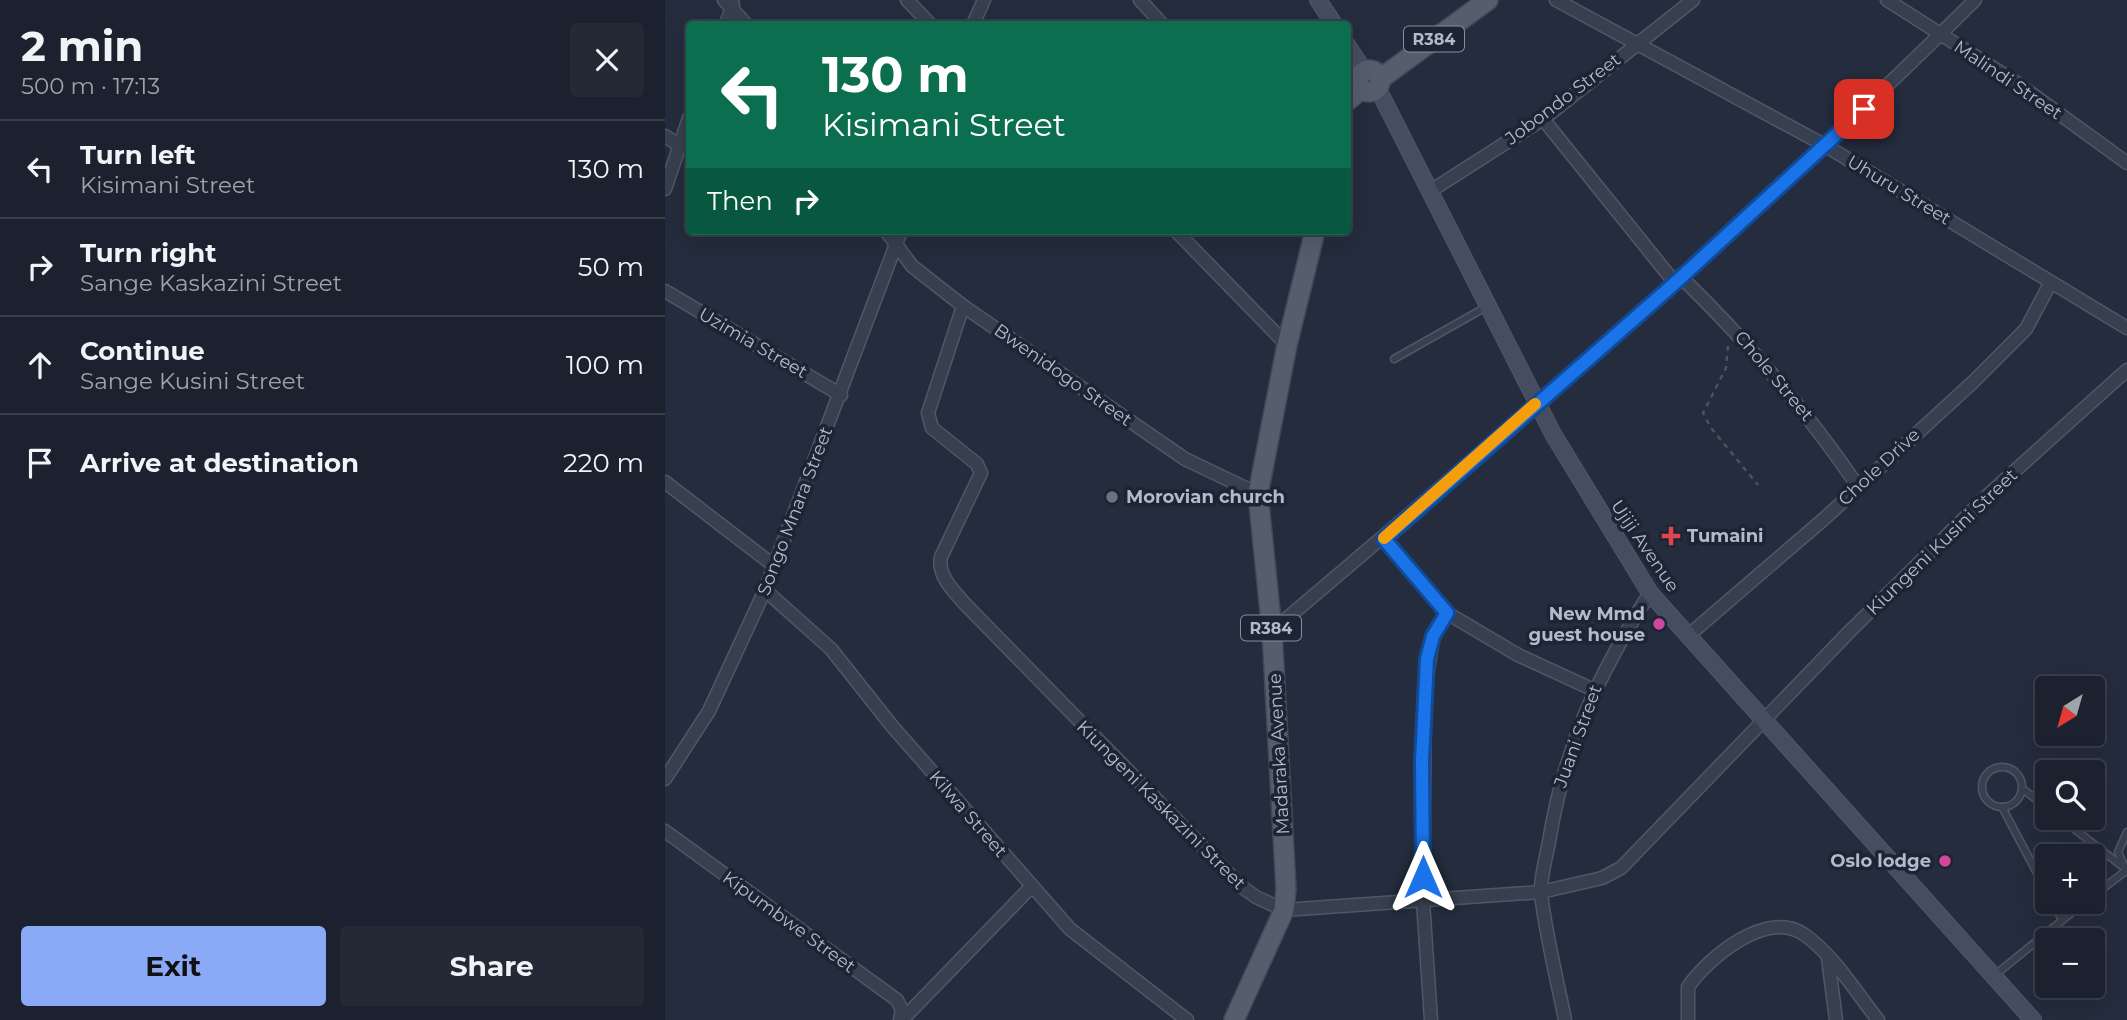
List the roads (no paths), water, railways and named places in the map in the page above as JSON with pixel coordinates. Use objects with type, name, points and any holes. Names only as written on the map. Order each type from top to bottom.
[{"type":"main road","points":[[1318,0],[1332,21]]},
{"type":"main road","name":"R384","points":[[1366,86],[1488,0]]},
{"type":"main road","name":"Ujiji Avenue","points":[[1351,54],[1366,86],[1429,191],[1586,491],[1650,593],[2033,1020]]},
{"type":"main road","name":"Madaraka Avenue","points":[[1234,1020],[1284,910],[1285,876],[1272,631],[1258,494],[1287,345],[1314,235]]},
{"type":"street","points":[[907,0],[927,21]]},
{"type":"street","points":[[975,21],[984,0]]},
{"type":"street","points":[[1140,0],[1159,21]]},
{"type":"street","name":"Uhuru Street","points":[[1556,0],[1826,146],[2127,328]]},
{"type":"street","name":"Jobondo Street","points":[[1429,191],[1543,119],[1634,44],[1693,0]]},
{"type":"street","name":"Malindi Street","points":[[1887,0],[2014,81],[2127,163]]},
{"type":"street","points":[[1272,631],[1384,539],[1538,400],[1677,280],[1826,146],[1975,0]]},
{"type":"street","points":[[727,21],[730,3]]},
{"type":"street","points":[[730,3],[744,21]]},
{"type":"street","name":"Chole Street","points":[[1543,119],[1677,280],[1727,321],[1799,405],[1857,485]]},
{"type":"street","points":[[665,189],[686,126]]},
{"type":"street","points":[[665,136],[679,145]]},
{"type":"street","name":"Bwenidogo Street","points":[[888,235],[912,266],[963,306],[1185,459],[1258,494]]},
{"type":"street","name":"Songo Mnara Street","points":[[665,779],[709,711],[765,590],[900,235]]},
{"type":"street","points":[[1180,235],[1287,345]]},
{"type":"street","name":"Chole Drive","points":[[1689,635],[1825,518],[1857,485],[1973,382],[2026,329],[2051,282]]},
{"type":"street","name":"Uzimia Street","points":[[665,292],[841,395]]},
{"type":"street","name":"Kiungeni Kaskazini Street","points":[[963,306],[928,413],[928,421],[932,428],[977,464],[981,472],[941,557],[939,568],[964,603],[1242,887],[1256,897],[1284,910],[1541,891],[1602,878],[1621,868],[1764,721]]},
{"type":"street","name":"Kiungeni Kusini Street","points":[[1764,721],[1989,494],[2127,370]]},
{"type":"street","points":[[665,482],[773,565]]},
{"type":"street","points":[[1384,539],[1447,613],[1518,655],[1594,690]]},
{"type":"street","name":"Kilwa Street","points":[[765,590],[831,649],[892,726],[1070,929],[1187,1020]]},
{"type":"street","name":"Juani Street","points":[[1565,1020],[1541,891],[1555,800],[1570,748],[1594,690],[1612,652],[1650,593]]},
{"type":"street","points":[[1431,1020],[1423,901],[1422,760],[1426,670],[1433,636],[1447,613]]},
{"type":"street","name":"Kipumbwe Street","points":[[665,831],[897,1000],[902,1010],[901,1020]]},
{"type":"street","points":[[901,1020],[1031,887]]},
{"type":"street","points":[[1688,1020],[1688,987],[1711,959],[1742,938],[1760,932],[1795,930],[1804,934],[1828,956],[1878,1020]]},
{"type":"street","points":[[1828,956],[1836,1020]]},
{"type":"lane","points":[[1394,359],[1487,306]]},
{"type":"lane","points":[[1997,767],[2013,769],[2022,781],[2023,789],[2015,803],[2002,807],[1993,804],[1983,792],[1985,776],[1997,767]]},
{"type":"lane","points":[[2023,789],[2035,798]]},
{"type":"lane","points":[[2002,807],[2035,869]]},
{"type":"lane","points":[[2076,830],[2127,870]]},
{"type":"lane","points":[[2127,832],[2118,852],[2127,870]]},
{"type":"lane","points":[[2105,887],[2127,870]]},
{"type":"lane","points":[[2059,914],[2062,920]]},
{"type":"lane","points":[[1994,976],[2070,914]]},
{"type":"place","name":"Morovian church","points":[[1112,497]]},
{"type":"place","name":"Tumaini","points":[[1671,536]]},
{"type":"place","name":"New Mmd guest house","points":[[1659,624]]},
{"type":"place","name":"Oslo lodge","points":[[1945,861]]}]
